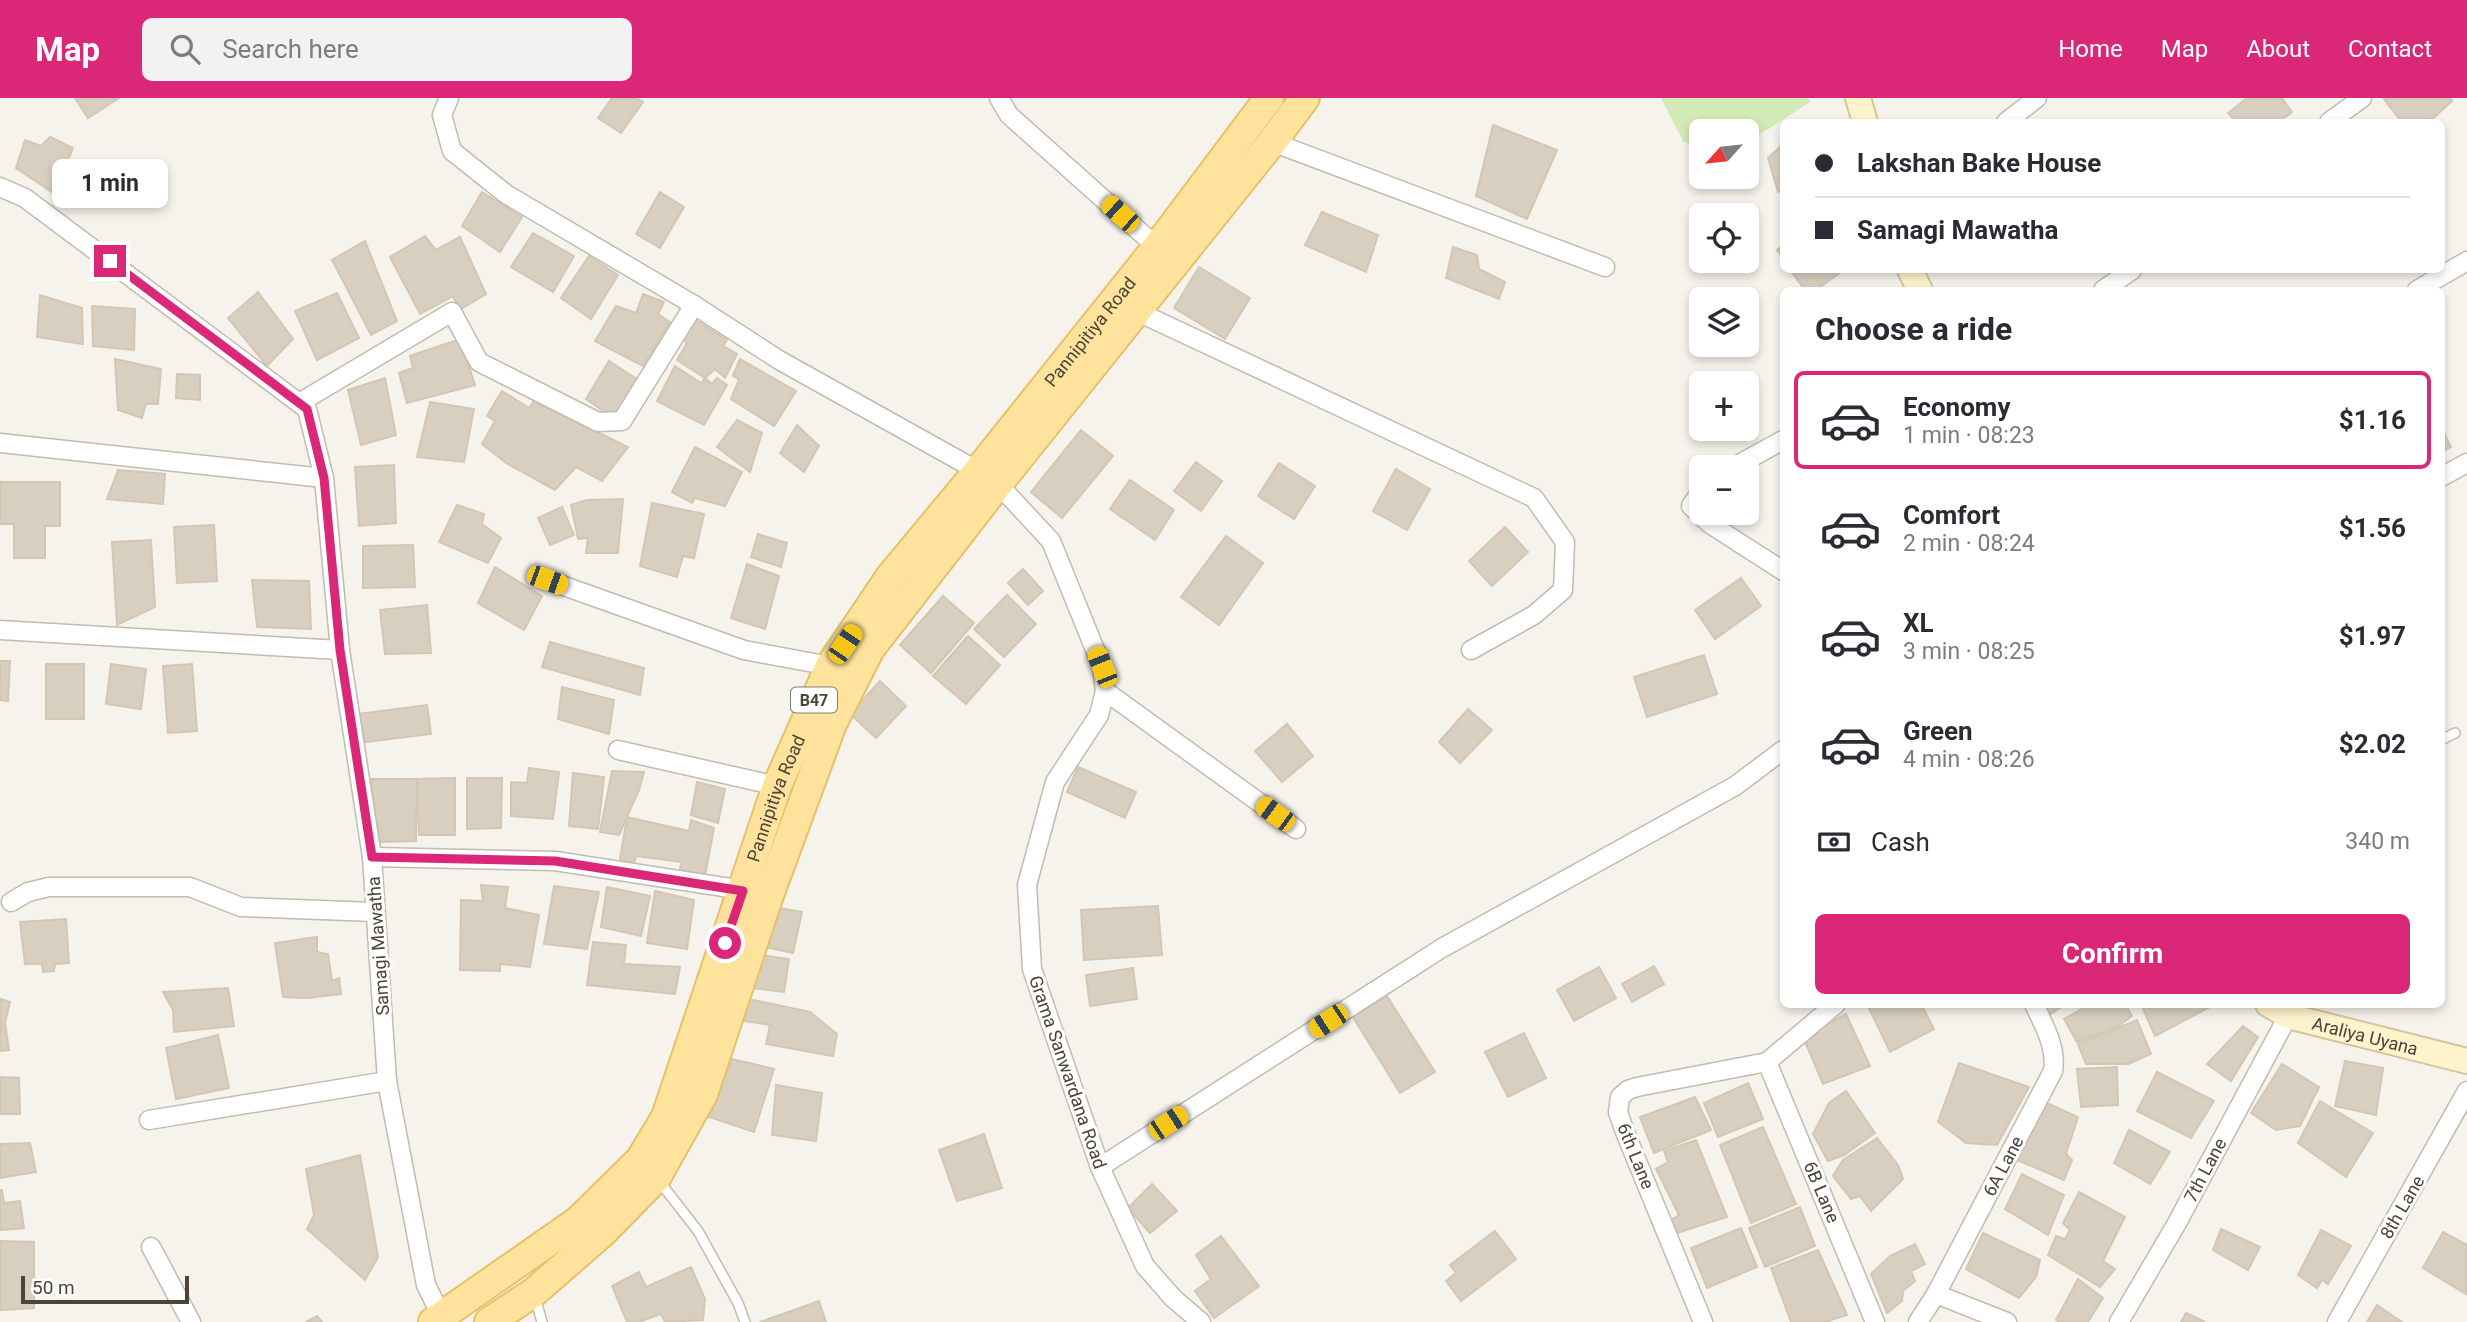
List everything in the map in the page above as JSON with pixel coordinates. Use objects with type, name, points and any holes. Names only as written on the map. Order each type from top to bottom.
[{"type":"main road","name":"Pannipitiya Road","points":[[489,1322],[533,1293],[602,1233],[656,1178],[703,1094],[768,898],[832,724],[870,649],[988,477],[1269,98]]},
{"type":"main road","name":"Pannipitiya Road","points":[[440,1320],[578,1221],[640,1160],[666,1116],[777,786],[830,666],[890,577],[988,477],[1136,311],[1305,98]]},
{"type":"street","points":[[449,98],[442,115],[452,151],[506,194],[694,304],[779,360],[988,477],[1051,541],[1102,667],[1105,691],[1296,829]]},
{"type":"street","points":[[999,98],[1010,115],[1157,247]]},
{"type":"street","points":[[1858,98],[1864,119]]},
{"type":"street","points":[[2010,119],[2038,98]]},
{"type":"street","points":[[2333,119],[2362,98]]},
{"type":"street","points":[[1272,142],[1605,267]]},
{"type":"street","name":"Samagi Mawatha","points":[[0,187],[26,198],[307,409],[324,478],[340,650],[372,857],[387,1081],[426,1285],[440,1320]]},
{"type":"street","points":[[2422,287],[2467,261]]},
{"type":"street","points":[[2108,287],[2128,273]]},
{"type":"street","points":[[299,403],[452,312],[479,362],[598,422],[622,421],[694,304]]},
{"type":"street","points":[[1136,311],[1534,498],[1565,542],[1563,590],[1534,615],[1471,650]]},
{"type":"street","points":[[1756,455],[1780,442]]},
{"type":"street","points":[[0,443],[324,478]]},
{"type":"street","points":[[2445,475],[2467,463]]},
{"type":"street","points":[[1712,525],[1780,569]]},
{"type":"street","points":[[547,580],[744,650],[830,666]]},
{"type":"street","points":[[0,630],[340,650]]},
{"type":"street","name":"Grama Sanwardana Road","points":[[1105,691],[1099,715],[1055,782],[1027,885],[1032,969],[1100,1167],[1145,1266],[1173,1298],[1201,1322]]},
{"type":"street","points":[[618,750],[777,786]]},
{"type":"street","points":[[1100,1167],[1442,948],[1735,786],[1780,752]]},
{"type":"street","points":[[372,857],[555,861],[743,891]]},
{"type":"street","points":[[11,902],[28,892],[49,887],[190,887],[241,907],[375,912]]},
{"type":"street","name":"6th Lane","points":[[1703,1322],[1625,1132],[1618,1112],[1620,1097],[1637,1087],[1767,1062],[1831,1008]]},
{"type":"street","name":"6A Lane","points":[[1919,1322],[2053,1071],[2055,1058],[2052,1045],[2036,1008]]},
{"type":"street","name":"Araliya Uyana","points":[[2278,1010],[2467,1061]]},
{"type":"street","name":"7th Lane","points":[[2119,1322],[2177,1223],[2278,1010]]},
{"type":"street","name":"6B Lane","points":[[1767,1062],[1875,1322]]},
{"type":"street","points":[[149,1120],[387,1081]]},
{"type":"street","name":"8th Lane","points":[[2337,1322],[2467,1091]]},
{"type":"street","points":[[151,1247],[191,1322]]},
{"type":"street","points":[[1936,1294],[2007,1322]]},
{"type":"lane","points":[[2445,738],[2455,733]]},
{"type":"lane","points":[[656,1178],[698,1231],[746,1322]]},
{"type":"lane","points":[[533,1293],[542,1322]]},
{"type":"green space","points":[[1661,98],[1808,98],[1810,102],[1759,134],[1759,119],[1689,119],[1689,144],[1683,141]]},
{"type":"building","points":[[75,98],[119,98],[88,118]]},
{"type":"building","points":[[612,98],[636,98],[643,102],[621,133],[598,118]]},
{"type":"building","points":[[2247,98],[2282,98],[2292,112],[2283,119],[2234,119],[2228,113]]},
{"type":"building","points":[[2451,98],[2452,101],[2432,119],[2400,119],[2384,99]]},
{"type":"building","points":[[1493,125],[1557,150],[1527,219],[1476,196]]},
{"type":"building","points":[[50,137],[73,148],[67,162],[85,173],[67,202],[16,168],[25,140],[41,146]]},
{"type":"building","points":[[1780,147],[1778,192],[1768,158]]},
{"type":"building","points":[[482,192],[522,217],[500,252],[462,226]]},
{"type":"building","points":[[660,192],[684,207],[660,248],[636,234]]},
{"type":"building","points":[[1322,212],[1378,235],[1366,272],[1305,245]]},
{"type":"building","points":[[533,233],[574,256],[553,292],[511,267]]},
{"type":"building","points":[[425,236],[436,250],[460,237],[486,294],[459,310],[453,296],[420,314],[390,257]]},
{"type":"building","points":[[365,241],[397,321],[371,335],[332,260]]},
{"type":"building","points":[[1453,247],[1477,255],[1479,269],[1505,282],[1499,299],[1446,278]]},
{"type":"building","points":[[589,256],[618,275],[591,319],[561,298]]},
{"type":"building","points":[[1199,267],[1250,298],[1225,339],[1174,308]]},
{"type":"building","points":[[1792,273],[1840,273],[1820,287],[1803,287]]},
{"type":"building","points":[[258,292],[293,339],[267,366],[228,318]]},
{"type":"building","points":[[337,293],[359,338],[317,360],[295,311]]},
{"type":"building","points":[[643,294],[664,302],[658,314],[670,322],[643,366],[595,341],[616,306],[636,313]]},
{"type":"building","points":[[40,295],[82,308],[83,344],[37,337]]},
{"type":"building","points":[[92,306],[135,309],[134,350],[93,346]]},
{"type":"building","points":[[694,319],[727,340],[723,346],[737,354],[725,378],[715,369],[705,378],[677,360],[687,343],[683,339]]},
{"type":"building","points":[[460,339],[475,385],[407,403],[399,373],[413,368],[410,356]]},
{"type":"building","points":[[115,359],[161,369],[158,404],[146,404],[142,418],[118,410]]},
{"type":"building","points":[[740,359],[796,391],[774,426],[731,399],[739,379],[733,376]]},
{"type":"building","points":[[609,361],[640,381],[618,416],[609,415],[586,399]]},
{"type":"building","points":[[675,366],[701,383],[705,378],[712,384],[717,378],[727,385],[704,425],[657,401]]},
{"type":"building","points":[[177,374],[200,375],[200,400],[176,398]]},
{"type":"building","points":[[385,378],[396,435],[361,445],[348,390]]},
{"type":"building","points":[[502,391],[529,408],[534,401],[628,447],[602,481],[576,467],[555,490],[506,463],[482,444],[495,421],[487,416]]},
{"type":"building","points":[[430,402],[474,409],[464,462],[417,457]]},
{"type":"building","points":[[737,420],[762,433],[750,472],[717,447]]},
{"type":"building","points":[[797,425],[819,446],[804,472],[780,453]]},
{"type":"building","points":[[1081,430],[1113,456],[1062,518],[1031,492]]},
{"type":"building","points":[[2445,435],[2451,447],[2445,450]]},
{"type":"building","points":[[695,447],[742,472],[725,506],[695,498],[692,503],[672,492]]},
{"type":"building","points":[[1196,462],[1222,481],[1201,511],[1174,491]]},
{"type":"building","points":[[1279,463],[1315,486],[1294,519],[1258,496]]},
{"type":"building","points":[[394,465],[396,523],[359,526],[355,467]]},
{"type":"building","points":[[1396,469],[1430,489],[1407,530],[1373,511]]},
{"type":"building","points":[[118,470],[165,474],[163,504],[107,499]]},
{"type":"building","points":[[1130,480],[1174,510],[1155,540],[1110,509]]},
{"type":"building","points":[[0,482],[60,482],[60,526],[45,526],[45,558],[14,558],[14,524],[0,524]]},
{"type":"building","points":[[623,499],[618,553],[586,553],[588,538],[578,539],[571,505],[587,500]]},
{"type":"building","points":[[652,503],[704,514],[694,558],[683,556],[677,577],[640,566]]},
{"type":"building","points":[[457,505],[484,514],[482,524],[501,538],[488,563],[439,542]]},
{"type":"building","points":[[562,507],[574,535],[550,545],[538,518]]},
{"type":"building","points":[[214,525],[217,581],[177,583],[174,527]]},
{"type":"building","points":[[1505,527],[1528,552],[1492,586],[1469,561]]},
{"type":"building","points":[[758,534],[787,543],[781,567],[751,557]]},
{"type":"building","points":[[1226,536],[1263,563],[1219,625],[1181,597]]},
{"type":"building","points":[[151,540],[155,607],[117,625],[112,542]]},
{"type":"building","points":[[413,545],[415,587],[363,588],[363,546]]},
{"type":"building","points":[[747,564],[779,576],[765,629],[731,618]]},
{"type":"building","points":[[495,567],[542,596],[524,630],[478,603]]},
{"type":"building","points":[[1023,569],[1043,591],[1028,605],[1008,583]]},
{"type":"building","points":[[1741,578],[1761,606],[1715,639],[1695,610]]},
{"type":"building","points":[[252,580],[309,581],[311,629],[257,627]]},
{"type":"building","points":[[1007,595],[1036,624],[1004,657],[974,629]]},
{"type":"building","points":[[943,596],[974,623],[931,673],[900,645]]},
{"type":"building","points":[[427,605],[431,653],[385,654],[380,610]]},
{"type":"building","points":[[968,636],[1000,665],[966,704],[933,676]]},
{"type":"building","points":[[550,642],[644,668],[640,695],[542,667]]},
{"type":"building","points":[[1704,655],[1717,694],[1647,717],[1634,677]]},
{"type":"building","points":[[0,661],[10,661],[8,701],[0,700]]},
{"type":"building","points":[[46,664],[84,664],[84,719],[46,719]]},
{"type":"building","points":[[111,664],[146,669],[141,709],[106,704]]},
{"type":"building","points":[[192,664],[197,731],[168,733],[163,666]]},
{"type":"building","points":[[880,681],[906,706],[876,738],[850,714]]},
{"type":"building","points":[[562,687],[614,700],[609,734],[558,719]]},
{"type":"building","points":[[427,705],[431,734],[359,743],[357,714]]},
{"type":"building","points":[[1468,709],[1492,730],[1460,763],[1439,742]]},
{"type":"building","points":[[1287,724],[1313,756],[1282,782],[1255,751]]},
{"type":"building","points":[[1078,767],[1136,792],[1125,818],[1067,792]]},
{"type":"building","points":[[529,768],[559,772],[553,819],[511,816],[511,782],[527,783]]},
{"type":"building","points":[[612,771],[644,772],[619,835],[600,832]]},
{"type":"building","points":[[573,773],[604,777],[598,829],[569,826]]},
{"type":"building","points":[[455,778],[455,835],[419,835],[417,779]]},
{"type":"building","points":[[467,778],[502,778],[501,828],[467,829]]},
{"type":"building","points":[[371,779],[417,779],[416,841],[379,842],[378,824],[372,822]]},
{"type":"building","points":[[697,782],[725,789],[718,823],[691,815]]},
{"type":"building","points":[[627,817],[689,831],[691,820],[714,828],[705,876],[679,872],[682,862],[636,856],[634,863],[620,859]]},
{"type":"building","points":[[481,885],[508,887],[505,908],[539,915],[530,967],[500,964],[500,971],[460,970],[461,900],[483,901]]},
{"type":"building","points":[[554,886],[599,892],[587,949],[544,944]]},
{"type":"building","points":[[607,887],[650,896],[641,936],[601,927]]},
{"type":"building","points":[[655,891],[694,900],[687,949],[647,943]]},
{"type":"building","points":[[770,906],[802,912],[793,953],[761,946]]},
{"type":"building","points":[[1158,906],[1162,955],[1084,960],[1081,910]]},
{"type":"building","points":[[66,919],[69,963],[55,964],[54,971],[43,972],[42,964],[25,964],[20,922]]},
{"type":"building","points":[[317,937],[317,952],[328,954],[332,981],[339,978],[341,994],[307,998],[283,997],[275,943]]},
{"type":"building","points":[[593,942],[626,945],[624,964],[680,967],[675,994],[587,985]]},
{"type":"building","points":[[755,954],[789,959],[784,992],[751,988]]},
{"type":"building","points":[[1654,966],[1664,984],[1632,1002],[1622,984]]},
{"type":"building","points":[[1599,967],[1616,998],[1574,1021],[1557,990]]},
{"type":"building","points":[[1133,968],[1137,999],[1090,1006],[1086,975]]},
{"type":"building","points":[[228,988],[234,1026],[174,1032],[173,1010],[163,992]]},
{"type":"building","points":[[1387,996],[1435,1072],[1400,1093],[1353,1017]]},
{"type":"building","points":[[1,999],[10,1002],[5,1023],[9,1050],[0,1051]]},
{"type":"building","points":[[749,999],[810,1012],[837,1034],[833,1056],[766,1044],[770,1025],[743,1021]]},
{"type":"building","points":[[1869,1008],[1923,1008],[1934,1029],[1890,1052]]},
{"type":"building","points":[[2043,1008],[2060,1008],[2046,1017]]},
{"type":"building","points":[[2083,1008],[2127,1008],[2132,1016],[2118,1026],[2077,1042],[2064,1019]]},
{"type":"building","points":[[2143,1008],[2208,1008],[2155,1036]]},
{"type":"building","points":[[1846,1014],[1870,1066],[1823,1084],[1803,1037]]},
{"type":"building","points":[[2137,1020],[2151,1054],[2128,1064],[2086,1064],[2078,1044]]},
{"type":"building","points":[[2243,1026],[2258,1037],[2231,1081],[2207,1064]]},
{"type":"building","points":[[1524,1033],[1546,1078],[1508,1097],[1485,1052]]},
{"type":"building","points":[[218,1035],[229,1088],[176,1099],[166,1048]]},
{"type":"building","points":[[732,1059],[774,1069],[754,1132],[709,1117]]},
{"type":"building","points":[[2345,1061],[2383,1068],[2376,1115],[2335,1106]]},
{"type":"building","points":[[1959,1063],[2029,1087],[1997,1145],[1966,1143],[1938,1122]]},
{"type":"building","points":[[2282,1064],[2319,1087],[2300,1126],[2276,1130],[2251,1113]]},
{"type":"building","points":[[2117,1067],[2118,1105],[2081,1107],[2077,1069]]},
{"type":"building","points":[[2157,1072],[2214,1101],[2191,1138],[2137,1111]]},
{"type":"building","points":[[0,1077],[19,1078],[20,1114],[0,1114]]},
{"type":"building","points":[[1748,1083],[1763,1119],[1718,1137],[1704,1103]]},
{"type":"building","points":[[776,1085],[822,1093],[816,1141],[772,1135]]},
{"type":"building","points":[[1846,1091],[1875,1133],[1844,1155],[1828,1161],[1813,1134],[1829,1103]]},
{"type":"building","points":[[1695,1097],[1711,1130],[1654,1153],[1640,1117]]},
{"type":"building","points":[[2040,1100],[2078,1117],[2066,1154],[2072,1160],[2064,1180],[2017,1160]]},
{"type":"building","points":[[2320,1101],[2373,1133],[2346,1177],[2298,1143]]},
{"type":"building","points":[[1763,1127],[1796,1204],[1751,1223],[1720,1145]]},
{"type":"building","points":[[2129,1130],[2170,1152],[2150,1184],[2114,1163]]},
{"type":"building","points":[[984,1134],[1002,1188],[957,1201],[939,1150]]},
{"type":"building","points":[[1877,1138],[1898,1165],[1903,1179],[1871,1211],[1860,1196],[1851,1199],[1833,1176],[1843,1160]]},
{"type":"building","points":[[1696,1140],[1727,1217],[1677,1233],[1671,1220],[1679,1215],[1656,1169],[1668,1162],[1664,1151]]},
{"type":"building","points":[[30,1143],[36,1172],[0,1178],[0,1144]]},
{"type":"building","points":[[360,1155],[378,1257],[365,1280],[307,1229],[314,1215],[306,1169]]},
{"type":"building","points":[[2022,1174],[2064,1195],[2048,1235],[2005,1209]]},
{"type":"building","points":[[1152,1184],[1177,1211],[1150,1233],[1128,1208]]},
{"type":"building","points":[[0,1190],[4,1203],[20,1201],[24,1228],[0,1230]]},
{"type":"building","points":[[2079,1192],[2125,1217],[2103,1261],[2115,1269],[2100,1287],[2048,1255],[2056,1236],[2065,1239],[2070,1230],[2063,1223]]},
{"type":"building","points":[[1800,1207],[1815,1246],[1765,1267],[1749,1228]]},
{"type":"building","points":[[1741,1228],[1757,1267],[1707,1288],[1691,1248]]},
{"type":"building","points":[[2221,1229],[2260,1247],[2248,1270],[2213,1250]]},
{"type":"building","points":[[2321,1230],[2351,1246],[2328,1284],[2322,1280],[2317,1288],[2298,1275]]},
{"type":"building","points":[[1495,1231],[1516,1259],[1461,1301],[1446,1281],[1456,1273],[1450,1265]]},
{"type":"building","points":[[2443,1232],[2467,1245],[2466,1294],[2423,1268]]},
{"type":"building","points":[[1983,1233],[2040,1260],[2036,1277],[2019,1298],[1966,1269]]},
{"type":"building","points":[[1221,1236],[1259,1286],[1214,1318],[1195,1291],[1211,1279],[1196,1255]]},
{"type":"building","points":[[0,1241],[34,1242],[34,1308],[0,1310]]},
{"type":"building","points":[[1915,1244],[1925,1264],[1911,1271],[1915,1281],[1903,1291],[1902,1301],[1887,1313],[1871,1274],[1890,1256]]},
{"type":"building","points":[[1818,1250],[1847,1315],[1825,1322],[1791,1322],[1771,1268]]},
{"type":"building","points":[[691,1267],[705,1299],[703,1320],[665,1322],[661,1314],[639,1322],[627,1322],[612,1286],[639,1272],[646,1287]]},
{"type":"building","points":[[2078,1279],[2103,1298],[2088,1322],[2059,1322],[2056,1320]]},
{"type":"building","points":[[819,1301],[826,1322],[760,1322]]},
{"type":"building","points":[[2377,1305],[2402,1322],[2367,1322]]},
{"type":"building","points":[[2186,1313],[2205,1322],[2181,1322]]},
{"type":"building","points":[[317,1316],[322,1322],[306,1322]]},
{"type":"route","points":[[110,261],[307,409],[324,478],[340,650],[372,857],[555,861],[743,891],[725,943]]}]
